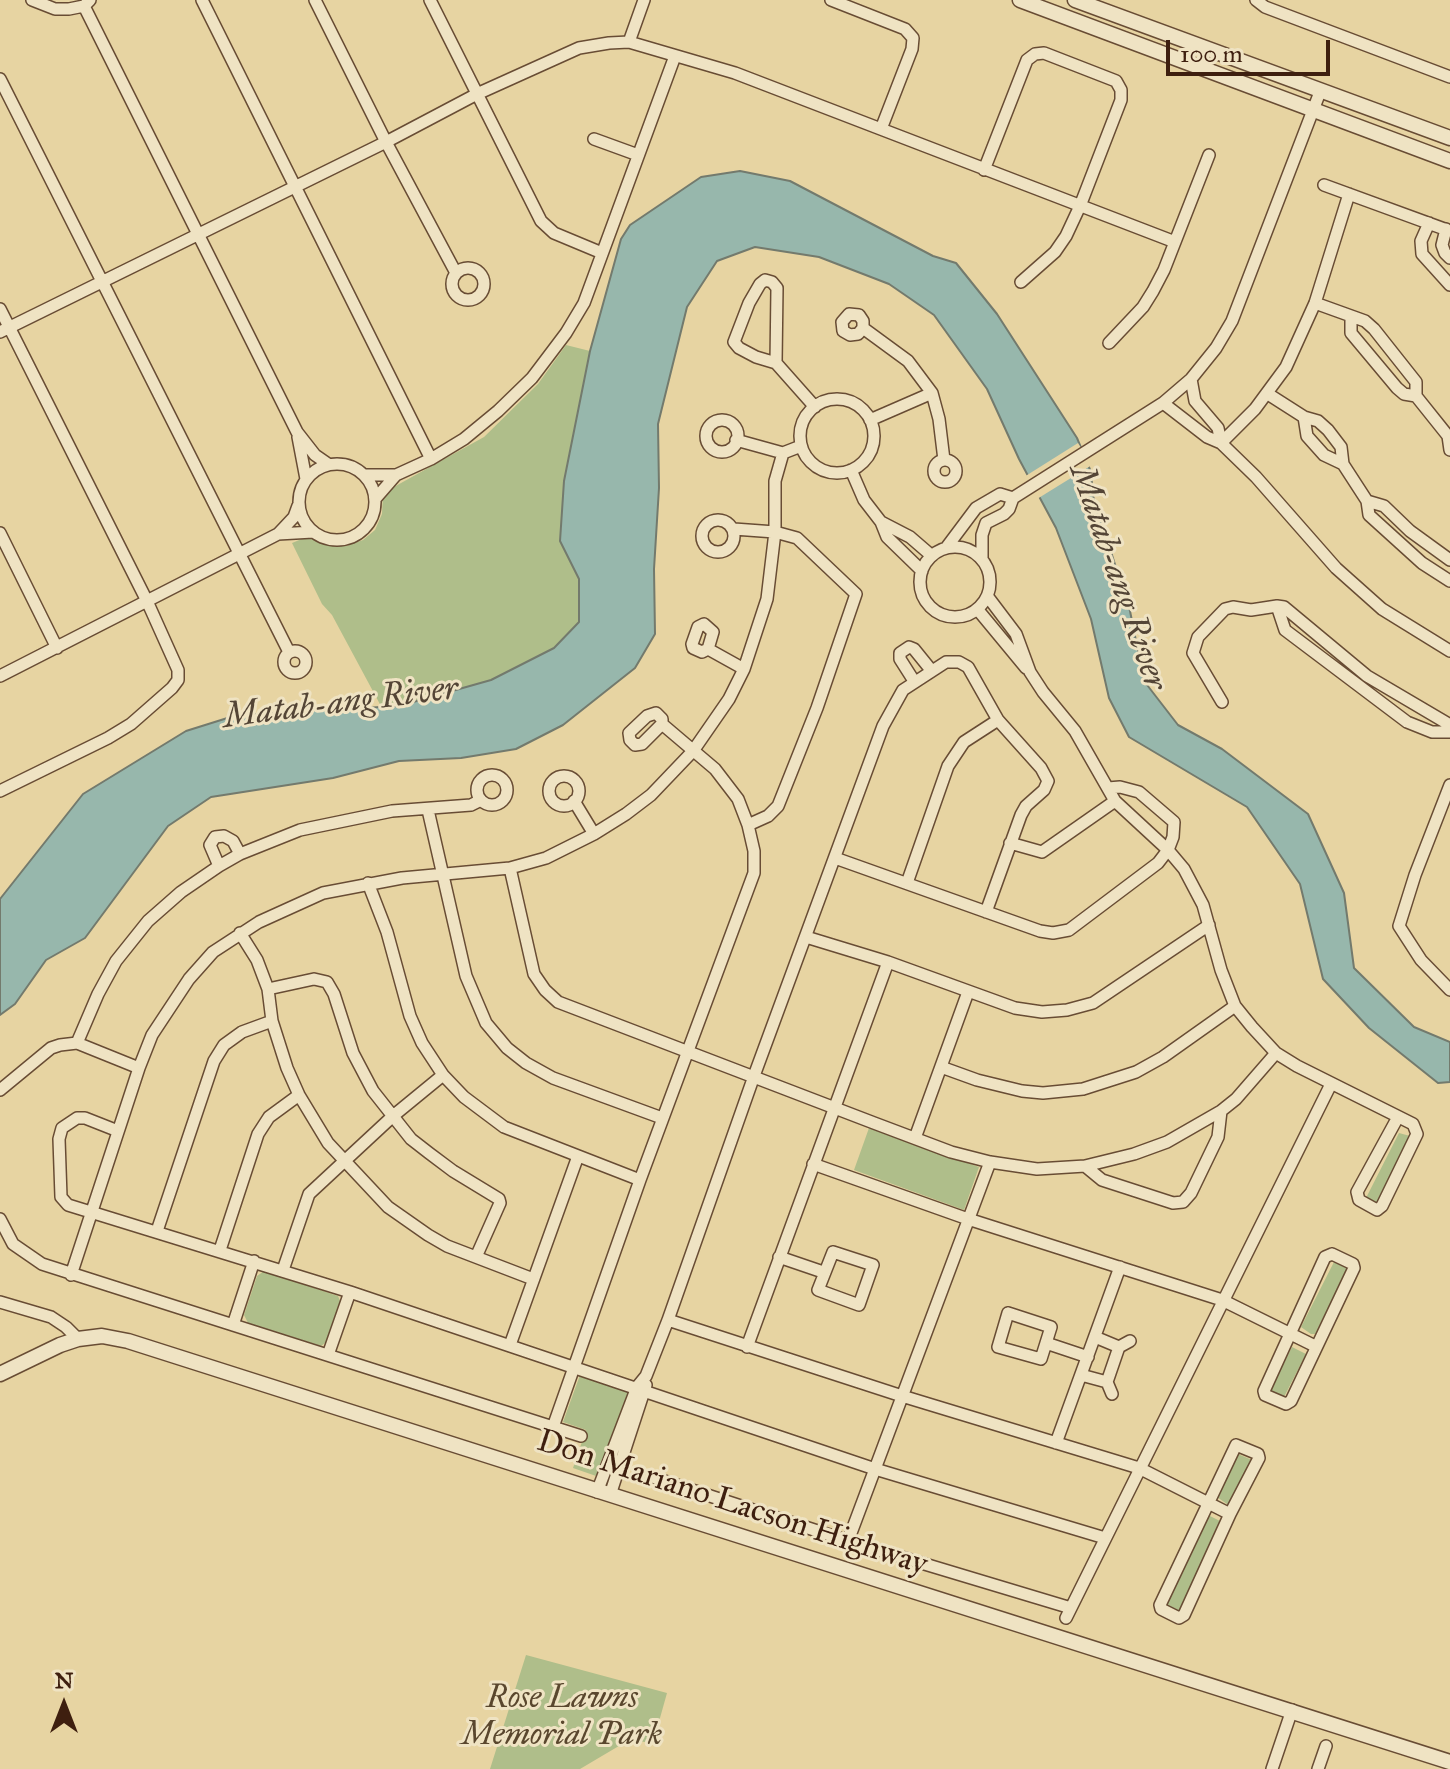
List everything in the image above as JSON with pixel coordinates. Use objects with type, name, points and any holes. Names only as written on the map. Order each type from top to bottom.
[{"type":"street","points":[[32,0],[35,4],[55,9],[87,3],[297,432],[315,455],[328,464]]},
{"type":"street","points":[[202,0],[431,459]]},
{"type":"street","points":[[315,0],[456,273]]},
{"type":"street","points":[[430,0],[541,221],[554,233],[602,253]]},
{"type":"street","points":[[629,42],[644,0]]},
{"type":"street","points":[[831,0],[905,29],[913,38],[912,49],[881,129]]},
{"type":"street","points":[[1020,0],[1450,161]]},
{"type":"street","points":[[1075,0],[1450,138]]},
{"type":"street","points":[[1256,0],[1265,7],[1450,77]]},
{"type":"street","points":[[5,330],[477,94],[579,48],[629,42],[735,73],[1175,242]]},
{"type":"street","points":[[984,170],[1027,60],[1035,54],[1044,53],[1116,81],[1121,90],[1121,100],[1066,236],[1055,252],[1021,282]]},
{"type":"street","points":[[278,534],[313,532],[334,540],[356,535],[371,519],[376,498],[396,475],[464,439],[532,378],[584,303],[675,56]]},
{"type":"street","points":[[0,79],[289,652]]},
{"type":"street","points":[[982,559],[982,535],[986,523],[1004,514],[1013,498],[1163,403],[1191,379],[1216,348],[1232,321],[1320,92]]},
{"type":"street","points":[[594,139],[638,155]]},
{"type":"street","points":[[1109,343],[1143,307],[1164,270],[1209,155]]},
{"type":"street","points":[[1324,185],[1448,230],[1442,245],[1450,258]]},
{"type":"street","points":[[1221,443],[1268,394],[1286,367],[1315,303],[1349,194]]},
{"type":"street","points":[[1429,223],[1421,241],[1422,254],[1450,285]]},
{"type":"street","points":[[776,363],[777,288],[765,280],[749,303],[734,342],[756,357],[776,363],[815,407]]},
{"type":"street","points":[[1315,303],[1365,321],[1382,339],[1416,382],[1416,396],[1449,436],[1450,450]]},
{"type":"street","points":[[0,309],[5,330],[147,601],[178,670],[178,680],[172,688],[131,724],[0,791]]},
{"type":"street","points":[[1351,318],[1351,333],[1397,388],[1404,394],[1416,396]]},
{"type":"street","points":[[863,328],[908,361],[932,393],[944,460]]},
{"type":"street","points":[[1191,379],[1195,401],[1218,428],[1221,443]]},
{"type":"street","points":[[870,420],[932,393]]},
{"type":"street","points":[[1268,394],[1304,417],[1318,421],[1328,430],[1341,447],[1343,464],[1367,501],[1366,511],[1422,563],[1450,581]]},
{"type":"street","points":[[827,401],[852,403],[863,410],[870,420],[873,443],[869,455],[851,470],[839,473],[815,466],[806,457],[801,446],[802,424],[815,407],[827,401]]},
{"type":"street","points":[[1163,403],[1207,437],[1221,443],[1256,477],[1336,568],[1382,609],[1450,651]]},
{"type":"street","points":[[1304,417],[1307,436],[1324,455],[1343,464]]},
{"type":"street","points":[[297,432],[306,479]]},
{"type":"street","points":[[736,440],[783,453],[801,446]]},
{"type":"street","points":[[71,1275],[139,1068],[158,1024],[189,979],[213,952],[240,933],[308,898],[368,883],[510,868],[546,858],[594,834],[651,795],[693,751],[729,699],[744,669],[767,599],[775,532],[775,481],[783,453]]},
{"type":"street","points":[[313,532],[304,521],[299,494],[306,479],[318,468],[341,463],[354,467],[365,475],[376,498]]},
{"type":"street","points":[[851,470],[864,500],[881,522],[887,537],[922,571]]},
{"type":"street","points":[[365,475],[396,475]]},
{"type":"street","points":[[946,548],[965,548],[982,559],[989,570],[991,584],[988,597],[978,610],[957,618],[935,612],[922,594],[922,571],[932,556],[946,548],[976,508],[1000,494],[1013,498]]},
{"type":"street","points":[[1367,501],[1384,506],[1418,537],[1450,560]]},
{"type":"street","points":[[0,676],[278,534],[294,517],[299,505]]},
{"type":"street","points":[[881,522],[910,537],[932,556]]},
{"type":"street","points":[[734,529],[787,533],[806,545],[856,594],[778,806],[768,816],[748,825]]},
{"type":"street","points":[[0,533],[57,648]]},
{"type":"street","points":[[988,597],[1016,634],[1030,672]]},
{"type":"street","points":[[1222,702],[1193,653],[1198,637],[1225,609],[1251,610],[1277,606],[1284,607],[1367,676],[1450,725]]},
{"type":"street","points":[[1277,606],[1285,630],[1407,722],[1432,732],[1450,732]]},
{"type":"street","points":[[978,610],[1075,731],[1115,801],[1168,850],[1196,888],[1235,1006],[1276,1053],[1413,1124],[1417,1134],[1382,1206],[1377,1210],[1359,1200],[1357,1192],[1398,1117]]},
{"type":"street","points":[[914,681],[900,659],[900,653],[909,647],[931,670]]},
{"type":"street","points":[[708,649],[744,669]]},
{"type":"street","points":[[606,1486],[883,726],[903,690],[946,662],[959,662],[968,667],[998,720],[1041,768],[1048,781],[1044,790],[1026,806],[986,912]]},
{"type":"street","points":[[907,883],[948,766],[964,742],[998,720]]},
{"type":"street","points":[[553,1427],[662,1118],[754,873],[754,851],[738,799],[727,783],[662,724]]},
{"type":"street","points":[[1450,785],[1399,926],[1421,960],[1450,990]]},
{"type":"street","points":[[835,858],[1040,931],[1053,933],[1069,930],[1158,863],[1168,850],[1175,828],[1170,817],[1139,792],[1120,787],[1108,788]]},
{"type":"street","points":[[77,1043],[98,994],[124,951],[148,921],[181,892],[219,866],[278,837],[320,825],[392,811],[471,805],[481,800]]},
{"type":"street","points":[[574,801],[594,834]]},
{"type":"street","points":[[1010,843],[1042,852],[1115,801]]},
{"type":"street","points":[[428,810],[470,988],[486,1023],[507,1048],[553,1078],[662,1118]]},
{"type":"street","points":[[219,866],[210,845],[215,837],[224,836],[233,841],[240,854]]},
{"type":"street","points":[[510,868],[534,974],[558,1002],[915,1138],[990,1162],[1037,1169],[1085,1166],[1167,1142],[1236,1099],[1276,1053]]},
{"type":"street","points":[[368,883],[387,932],[410,1016],[422,1043],[443,1075],[474,1106],[504,1127],[640,1180]]},
{"type":"street","points":[[806,937],[888,962],[1015,1008],[1042,1012],[1093,1003],[1209,925]]},
{"type":"street","points":[[240,933],[257,960],[268,989],[272,1021],[299,1095],[328,1143],[388,1207],[412,1225],[447,1246],[533,1279]]},
{"type":"street","points":[[747,1347],[888,962]]},
{"type":"street","points":[[268,989],[314,979],[327,982],[334,994],[353,1053],[373,1091],[411,1139],[499,1199],[500,1203],[476,1257]]},
{"type":"street","points":[[915,1138],[968,992]]},
{"type":"street","points":[[941,1067],[1022,1091],[1043,1093],[1083,1089],[1136,1072],[1163,1057],[1235,1006]]},
{"type":"street","points":[[157,1231],[214,1061],[224,1045],[242,1032],[272,1021]]},
{"type":"street","points":[[0,1090],[51,1048],[77,1043],[139,1068]]},
{"type":"street","points":[[283,1270],[305,1201],[393,1116],[443,1075]]},
{"type":"street","points":[[655,1478],[1068,1613],[1331,1084]]},
{"type":"street","points":[[220,1250],[258,1134],[269,1117],[299,1095]]},
{"type":"street","points":[[1085,1166],[1102,1180],[1173,1203],[1183,1202],[1191,1193],[1218,1137],[1221,1111]]},
{"type":"street","points":[[118,1131],[85,1118],[77,1118],[62,1128],[59,1139],[61,1197],[68,1205],[283,1270],[875,1469],[1105,1538]]},
{"type":"street","points":[[510,1345],[578,1156]]},
{"type":"street","points":[[848,1541],[990,1162]]},
{"type":"street","points":[[813,1164],[968,1219],[1222,1300],[1315,1346]]},
{"type":"street","points":[[0,1219],[13,1244],[24,1254],[71,1275],[581,1436]]},
{"type":"street","points":[[833,1252],[873,1265],[859,1305],[819,1291],[817,1288],[823,1272],[833,1252]]},
{"type":"street","points":[[1332,1254],[1353,1264],[1354,1268],[1291,1401],[1286,1404],[1265,1395],[1264,1391],[1292,1335],[1325,1257],[1332,1254]]},
{"type":"street","points":[[779,1257],[823,1272]]},
{"type":"street","points":[[233,1325],[254,1261]]},
{"type":"street","points":[[1056,1443],[1120,1267]]},
{"type":"street","points":[[328,1355],[350,1292]]},
{"type":"street","points":[[0,1302],[51,1317],[78,1339]]},
{"type":"street","points":[[1009,1312],[1051,1326],[1046,1343],[1038,1360],[997,1345],[1009,1312]]},
{"type":"street","points":[[668,1320],[1139,1468],[1230,1514]]},
{"type":"street","name":"Don Mariano Lacson Highway","points":[[0,1374],[49,1349],[78,1339],[102,1336],[128,1341],[606,1486],[1450,1762]]},
{"type":"street","points":[[1081,1375],[1109,1388],[1125,1344],[1095,1337]]},
{"type":"street","points":[[1046,1343],[1088,1357]]},
{"type":"street","points":[[1236,1445],[1258,1454],[1259,1458],[1184,1615],[1179,1618],[1160,1605],[1209,1503],[1236,1445]]},
{"type":"street","points":[[1272,1769],[1292,1710]]},
{"type":"street","points":[[1319,1769],[1326,1746]]},
{"type":"green space","points":[[566,345],[590,351],[564,481],[560,541],[579,579],[579,622],[554,648],[491,680],[382,708],[332,615],[322,604],[292,543],[309,536],[329,546],[346,546],[363,540],[375,530],[382,514],[383,493],[484,437],[538,384]]},
{"type":"green space","points":[[869,1128],[979,1167],[964,1210],[854,1170]]},
{"type":"green space","points":[[1399,1133],[1410,1136],[1380,1205],[1375,1204],[1366,1198]]},
{"type":"green space","points":[[1334,1262],[1348,1269],[1315,1334],[1311,1334],[1301,1327]]},
{"type":"green space","points":[[264,1271],[338,1296],[341,1303],[328,1341],[321,1346],[248,1323],[244,1315],[257,1276]]},
{"type":"green space","points":[[1292,1347],[1306,1354],[1284,1397],[1270,1391]]},
{"type":"green space","points":[[580,1375],[629,1391],[599,1477],[573,1468],[586,1430],[563,1422]]},
{"type":"green space","points":[[1238,1454],[1252,1460],[1231,1504],[1227,1504],[1217,1497]]},
{"type":"green space","points":[[1208,1515],[1222,1522],[1179,1612],[1175,1611],[1165,1605]]},
{"type":"green space","name":"Rose Lawns Memorial Park","points":[[526,1655],[667,1693],[653,1743],[629,1740],[580,1769],[490,1769]]},
{"type":"water","name":"Matab-ang River","points":[[740,171],[790,181],[933,256],[956,263],[997,314],[1077,438],[1091,472],[1093,496],[1130,611],[1144,681],[1178,725],[1222,749],[1308,814],[1344,893],[1354,968],[1414,1027],[1450,1042],[1450,1082],[1438,1083],[1369,1028],[1323,979],[1300,884],[1247,807],[1129,737],[1109,698],[1091,619],[1056,528],[1019,459],[987,389],[934,315],[889,284],[819,257],[755,247],[717,261],[687,307],[658,424],[655,634],[635,668],[563,725],[516,749],[461,758],[399,761],[333,778],[211,797],[168,826],[85,938],[46,960],[15,1004],[0,1015],[0,899],[83,794],[186,731],[237,715],[399,706],[491,680],[554,648],[579,622],[579,579],[560,541],[564,481],[590,351],[621,239],[630,225],[701,177]]},
{"type":"pier","points":[[1078,443],[1092,465],[1037,499],[1024,477]]}]
